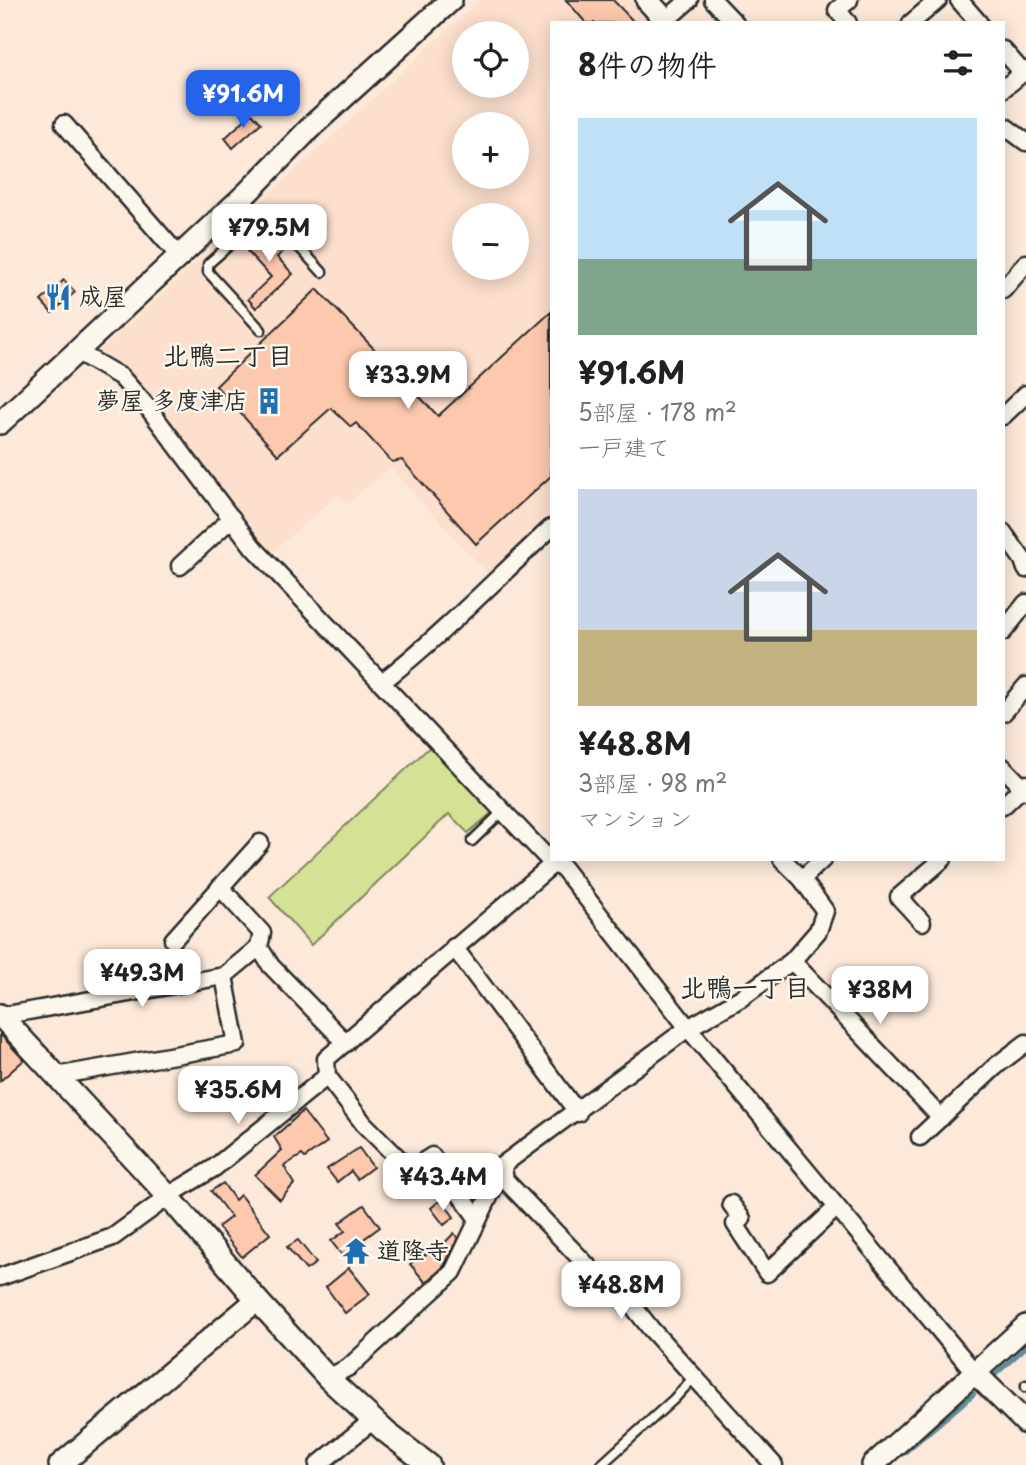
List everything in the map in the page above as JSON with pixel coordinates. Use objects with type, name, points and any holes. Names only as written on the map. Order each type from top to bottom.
[{"type":"street","points":[[647,0],[666,21]]},
{"type":"street","points":[[668,21],[689,0]]},
{"type":"street","points":[[713,0],[733,21]]},
{"type":"street","points":[[846,21],[837,10],[849,0]]},
{"type":"street","points":[[913,21],[938,0]]},
{"type":"street","points":[[959,0],[977,21]]},
{"type":"street","points":[[0,423],[254,187],[314,124],[446,2]]},
{"type":"street","points":[[1005,52],[1025,71],[1005,87]]},
{"type":"street","points":[[64,124],[179,256]]},
{"type":"street","points":[[1005,126],[1026,142]]},
{"type":"street","points":[[1005,288],[1025,268]]},
{"type":"street","points":[[76,351],[121,377],[149,409],[253,547],[503,811],[550,852]]},
{"type":"street","points":[[1005,414],[1026,394]]},
{"type":"street","points":[[180,566],[232,519]]},
{"type":"street","points":[[382,682],[429,645],[449,622],[550,529]]},
{"type":"street","points":[[1005,535],[1023,560],[1026,569]]},
{"type":"street","points":[[1005,629],[1026,603]]},
{"type":"street","points":[[1005,711],[1026,686]]},
{"type":"street","points":[[1005,769],[1025,787],[1005,804]]},
{"type":"street","points":[[173,940],[260,843]]},
{"type":"street","points":[[462,1195],[578,1113],[688,1028],[741,998],[792,961],[818,930],[825,911],[802,879],[784,861]]},
{"type":"street","points":[[802,879],[821,861]]},
{"type":"street","points":[[922,922],[899,897],[941,861]]},
{"type":"street","points":[[478,1219],[432,1156],[410,1170],[364,1124],[327,1076],[326,1059],[454,947],[564,864],[688,1028],[836,1208],[975,1373],[1026,1423]]},
{"type":"street","points":[[220,887],[261,933],[259,947],[271,965],[346,1043]]},
{"type":"street","points":[[0,1015],[224,976],[259,947]]},
{"type":"street","points":[[454,947],[578,1113]]},
{"type":"street","points":[[792,961],[941,1118]]},
{"type":"street","points":[[55,1076],[237,1044],[224,976]]},
{"type":"street","points":[[0,1015],[169,1197],[328,1378],[373,1420],[429,1465]]},
{"type":"street","points":[[920,1137],[997,1065],[1026,1043]]},
{"type":"street","points":[[0,1277],[113,1237],[214,1168],[327,1076]]},
{"type":"street","points":[[328,1378],[349,1367],[453,1272],[503,1168]]},
{"type":"street","points":[[503,1168],[505,1180],[606,1285],[614,1282],[774,1465]]},
{"type":"street","points":[[731,1203],[742,1219],[735,1224],[767,1273],[836,1208]]},
{"type":"street","points":[[60,1465],[257,1300]]},
{"type":"street","points":[[873,1465],[1026,1326]]},
{"type":"street","points":[[318,1465],[373,1420]]},
{"type":"lane","points":[[261,330],[208,272],[208,264],[267,212],[322,272]]},
{"type":"lane","points":[[472,841],[503,811]]},
{"type":"lane","points":[[601,1465],[674,1399],[695,1376]]},
{"type":"shaded area","points":[[480,0],[633,0],[652,21],[550,21],[550,519],[490,576],[390,467],[347,504],[339,494],[271,553],[247,526],[139,380],[99,352],[452,26],[452,98],[529,98],[529,21],[457,21]]},
{"type":"green space","points":[[433,744],[495,810],[468,833],[449,814],[311,945],[269,897]]},
{"type":"building","points":[[566,0],[613,0],[633,21],[584,21]]},
{"type":"building","points":[[252,113],[261,123],[233,148],[225,138]]},
{"type":"building","points":[[270,225],[289,246],[277,257],[293,274],[256,308],[248,299],[271,277],[247,251]]},
{"type":"building","name":"成屋","points":[[64,280],[75,292],[52,313],[41,301]]},
{"type":"building","points":[[317,289],[438,416],[550,313],[550,477],[476,544],[402,460],[392,462],[356,423],[351,427],[331,408],[278,455],[216,386]]},
{"type":"building","points":[[0,1034],[24,1060],[0,1081]]},
{"type":"building","points":[[303,1111],[327,1142],[305,1158],[302,1155],[284,1166],[294,1184],[280,1200],[255,1175],[282,1150],[274,1137]]},
{"type":"building","points":[[359,1148],[373,1167],[357,1179],[351,1171],[337,1182],[327,1169]]},
{"type":"building","points":[[223,1183],[235,1200],[240,1195],[270,1234],[242,1257],[218,1227],[231,1217],[211,1191]]},
{"type":"building","points":[[438,1202],[443,1202],[454,1217],[444,1225],[431,1208]]},
{"type":"building","points":[[364,1205],[380,1227],[342,1255],[331,1241],[345,1231],[339,1223]]},
{"type":"building","points":[[454,1233],[458,1238],[444,1266],[426,1283],[410,1264],[423,1253],[425,1256],[433,1249],[436,1252]]},
{"type":"building","points":[[298,1240],[316,1263],[306,1270],[287,1247]]},
{"type":"building","points":[[349,1268],[370,1294],[345,1313],[326,1287]]},
{"type":"waterway","points":[[995,1375],[1026,1347]]},
{"type":"waterway","points":[[903,1454],[974,1394]]},
{"type":"place","name":"成屋","points":[[58,297]]},
{"type":"place","name":"夢屋 多度津店","points":[[269,401]]},
{"type":"place","name":"道隆寺","points":[[356,1251]]},
{"type":"district","name":"北鴨二丁目","points":[[228,356]]},
{"type":"district","name":"北鴨一丁目","points":[[745,988]]}]
